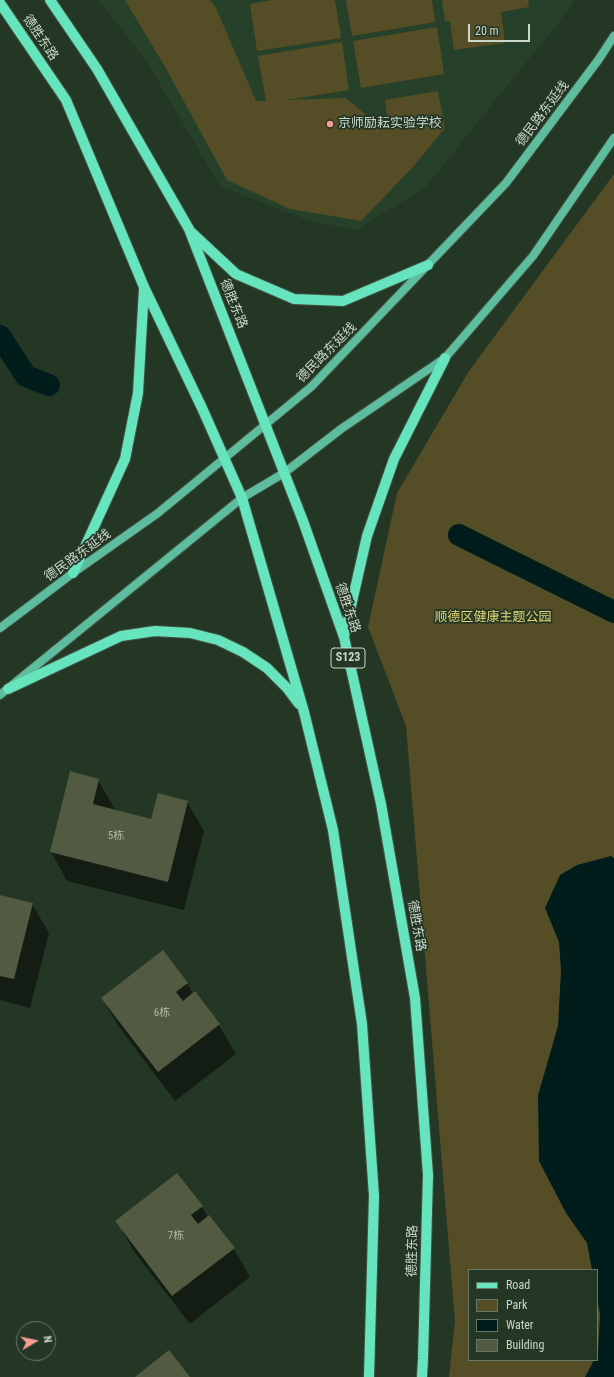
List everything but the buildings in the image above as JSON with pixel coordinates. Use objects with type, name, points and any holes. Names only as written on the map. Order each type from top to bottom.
[{"type":"main road","name":"德胜东路","points":[[50,0],[97,68],[189,230],[303,521],[344,637],[382,804],[415,998],[428,1174],[422,1377]]},
{"type":"main road","name":"德胜东路","points":[[0,3],[66,100],[144,287],[202,408],[242,498],[304,712],[333,830],[362,1024],[374,1196],[369,1377]]},
{"type":"main road","name":"德民路东延线","points":[[0,628],[73,573],[158,513],[311,387],[506,183],[599,59],[614,36]]},
{"type":"main road","points":[[344,637],[367,536],[394,459],[445,358],[533,256],[614,138]]},
{"type":"main road","points":[[189,230],[236,274],[294,299],[343,301],[428,265]]},
{"type":"main road","points":[[73,573],[125,459],[138,393],[144,287]]},
{"type":"main road","points":[[4,692],[242,498],[284,473],[341,429],[445,358]]},
{"type":"main road","points":[[4,692],[121,636],[155,631],[190,633],[218,640],[243,652],[267,668],[287,688],[304,712]]},
{"type":"shaded area","name":"京师励耘实验学校","points":[[99,0],[574,0],[562,18],[425,188],[356,230],[307,220],[220,186],[147,62]]},
{"type":"green space","points":[[125,0],[210,0],[216,8],[256,101],[266,101],[258,56],[342,42],[349,90],[286,100],[346,98],[379,126],[388,125],[385,100],[438,91],[445,128],[412,168],[361,221],[290,209],[227,180],[164,65]]},
{"type":"green space","points":[[272,0],[335,0],[341,38],[257,51],[250,4]]},
{"type":"green space","points":[[346,0],[432,0],[435,22],[352,36]]},
{"type":"green space","points":[[442,0],[528,0],[529,7],[501,12],[505,43],[454,50],[450,21],[445,21]]},
{"type":"green space","points":[[437,27],[444,74],[361,88],[353,41]]},
{"type":"green space","name":"顺德区健康主题公园","points":[[614,174],[614,1377],[449,1377],[455,1321],[406,726],[368,627],[397,493],[469,371]]},
{"type":"water","points":[[611,856],[614,858],[614,1377],[585,1377],[593,1361],[598,1361],[600,1314],[598,1304],[598,1269],[592,1269],[587,1243],[566,1213],[539,1161],[538,1095],[558,1026],[561,970],[559,942],[545,908],[560,875],[577,865]]},
{"type":"waterway","points":[[0,336],[26,376],[49,385]]},
{"type":"waterway","points":[[459,535],[614,612]]},
{"type":"place","name":"京师励耘实验学校","points":[[330,124]]}]
